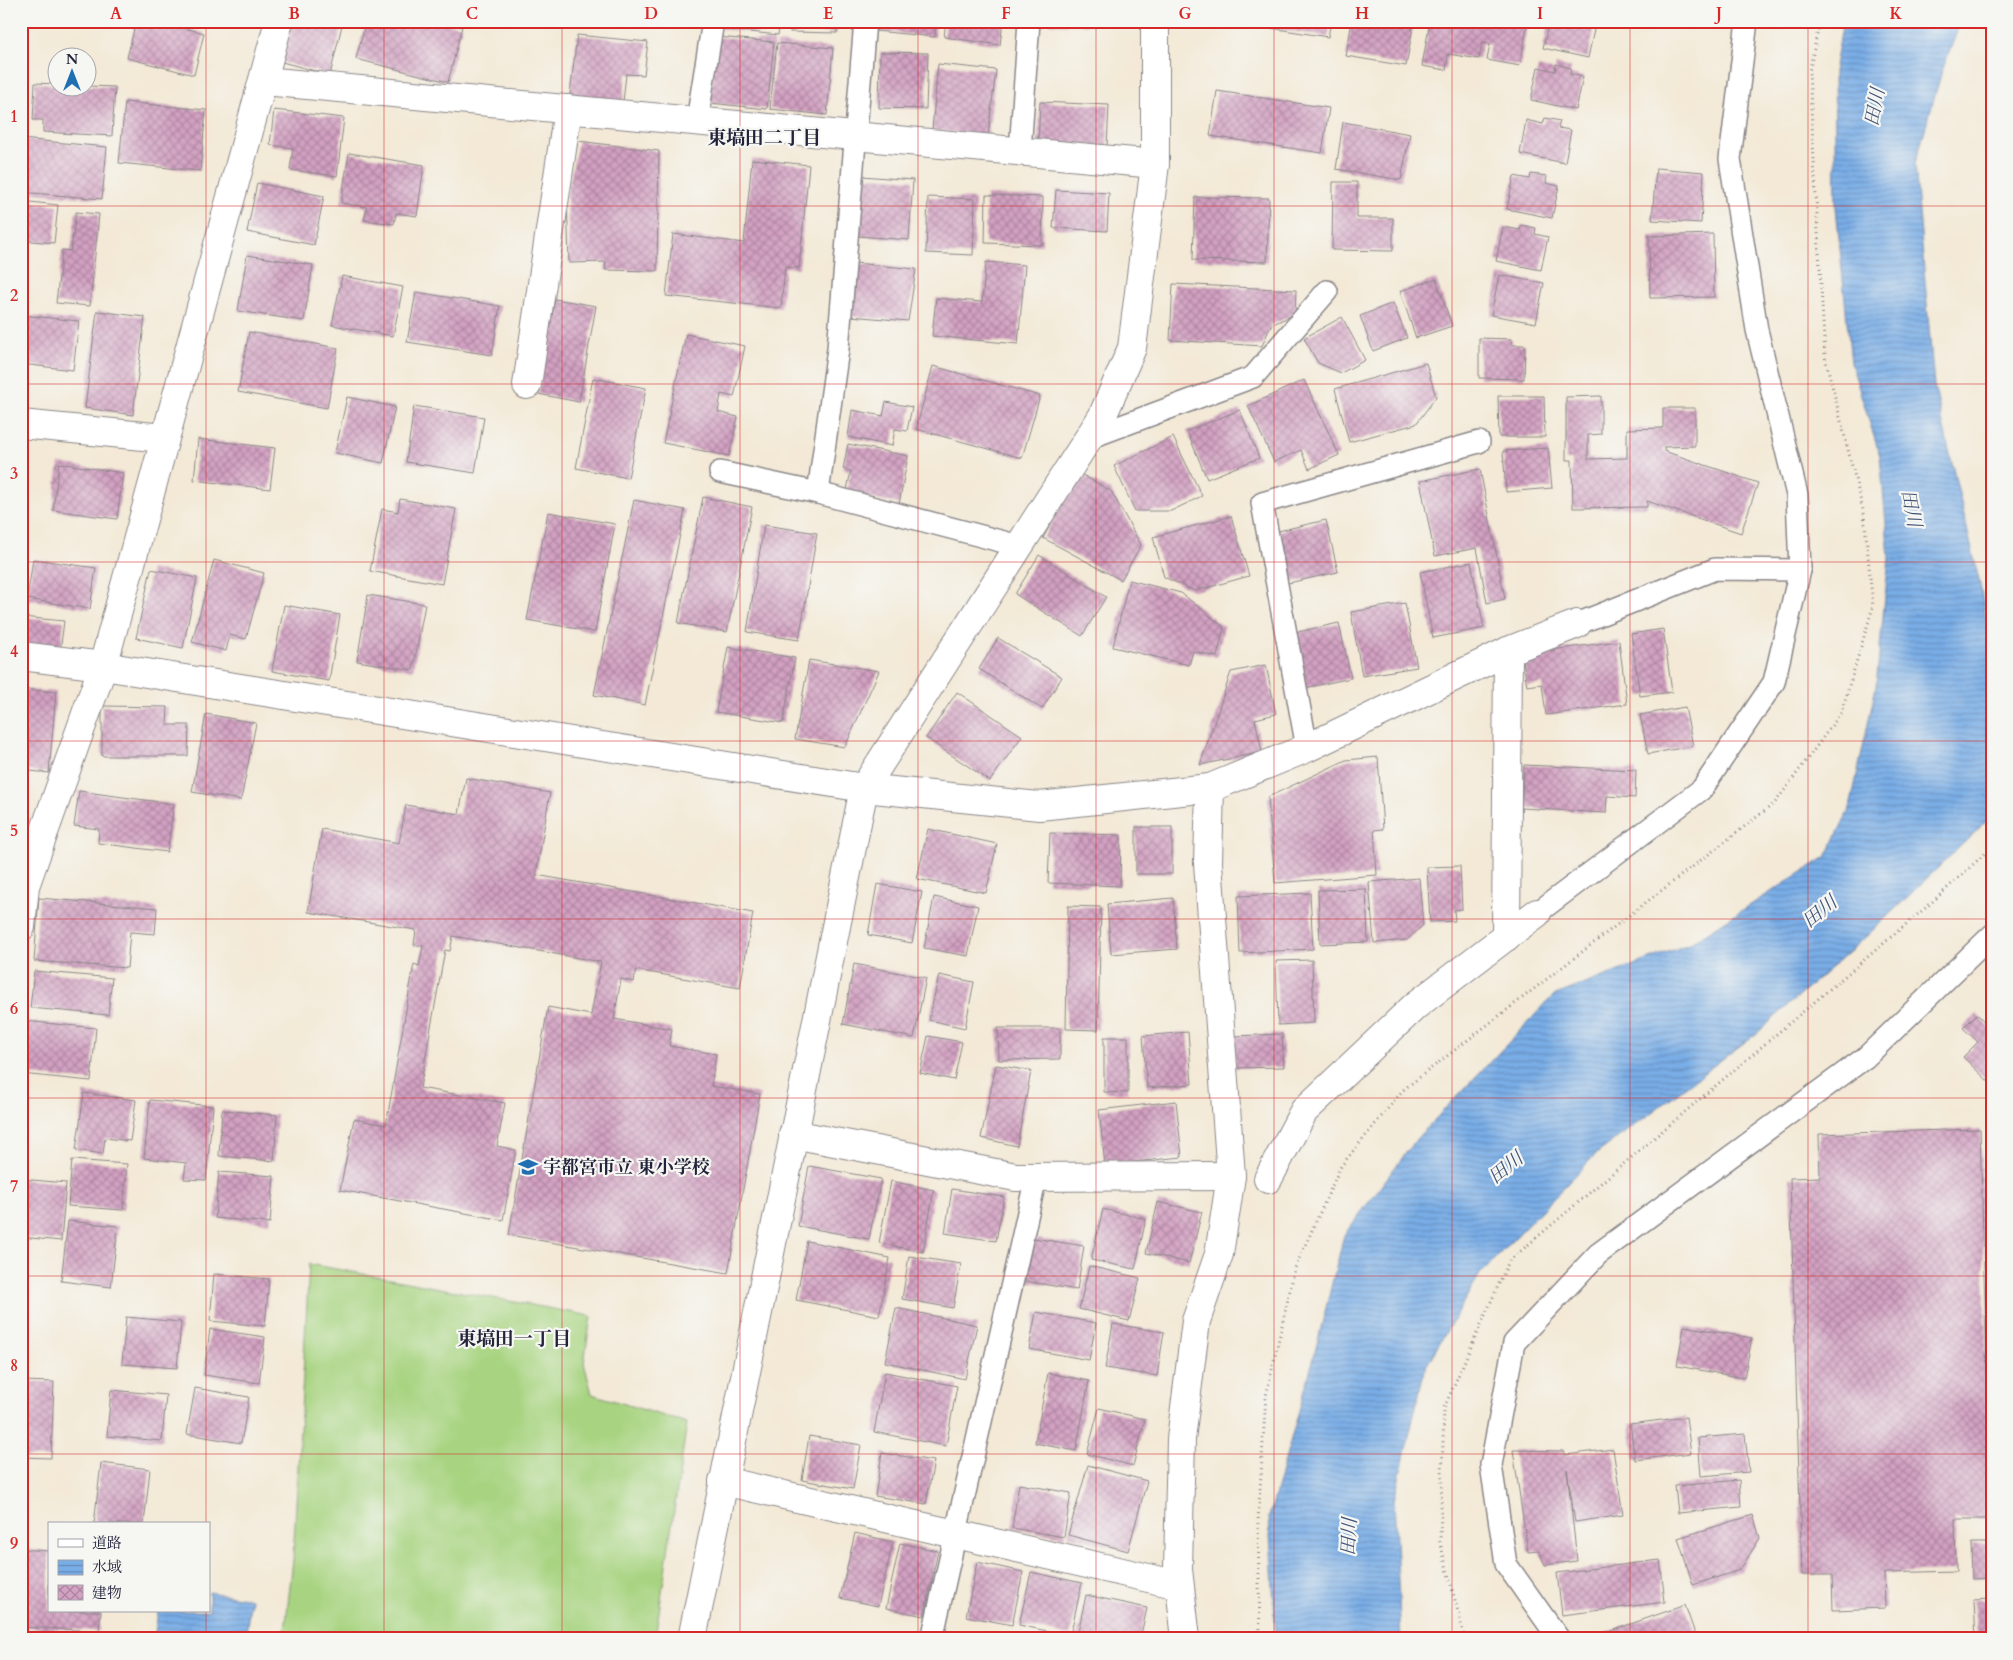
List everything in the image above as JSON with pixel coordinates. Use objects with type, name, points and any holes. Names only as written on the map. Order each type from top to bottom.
[{"type":"street","points":[[21,927],[26,886],[103,666],[164,438],[264,81],[278,21]]},
{"type":"street","points":[[692,1639],[864,788],[1102,417],[1132,348],[1155,164],[1155,21]]},
{"type":"street","points":[[264,81],[1155,164]]},
{"type":"street","points":[[527,385],[568,109]]},
{"type":"street","points":[[21,424],[164,438]]},
{"type":"street","points":[[21,656],[103,666],[864,788],[1039,806],[1210,788],[1307,748],[1508,651],[1577,624]]},
{"type":"street","points":[[1506,937],[1508,651]]},
{"type":"street","points":[[1186,1639],[1178,1568],[1181,1439],[1194,1331],[1219,1254],[1231,1176],[1208,863],[1210,788]]},
{"type":"street","points":[[1268,1179],[1304,1111],[1415,1006],[1537,913]]},
{"type":"street","points":[[793,1134],[1016,1177],[1231,1176]]},
{"type":"street","points":[[723,1481],[1180,1585]]},
{"type":"lane","points":[[697,121],[713,21]]},
{"type":"lane","points":[[818,493],[838,349],[865,21]]},
{"type":"lane","points":[[1020,152],[1029,21]]},
{"type":"lane","points":[[1537,913],[1702,789],[1774,682],[1800,570],[1797,496],[1757,330],[1730,159],[1747,21]]},
{"type":"lane","points":[[1089,438],[1254,377],[1327,291]]},
{"type":"lane","points":[[1307,748],[1262,503],[1479,442]]},
{"type":"lane","points":[[720,472],[818,493],[1020,546]]},
{"type":"lane","points":[[1577,624],[1715,569],[1800,570]]},
{"type":"lane","points":[[1559,1639],[1506,1564],[1491,1465],[1514,1343],[1598,1254],[1866,1057],[1992,935]]},
{"type":"lane","points":[[932,1639],[1036,1177]]},
{"type":"green space","points":[[309,1264],[591,1316],[584,1363],[592,1394],[687,1423],[655,1639],[284,1639],[293,1560]]},
{"type":"water","name":"田川","points":[[1843,21],[1961,21],[1942,71],[1915,164],[1934,385],[1981,589],[1992,657],[1992,816],[1870,933],[1757,1033],[1595,1155],[1480,1274],[1425,1368],[1394,1500],[1401,1639],[1276,1639],[1269,1517],[1312,1364],[1344,1235],[1418,1137],[1553,996],[1689,944],[1826,857],[1850,808],[1876,686],[1889,557],[1880,456],[1851,363],[1836,207],[1834,72]]},
{"type":"water","points":[[210,1592],[251,1599],[245,1639],[154,1639],[158,1612],[210,1612]]},
{"type":"building","points":[[136,21],[156,21],[204,33],[194,75],[127,58]]},
{"type":"building","points":[[292,21],[343,21],[330,75],[282,62]]},
{"type":"building","points":[[366,21],[440,21],[462,27],[448,82],[356,59]]},
{"type":"building","points":[[723,21],[780,21],[778,35],[722,29]]},
{"type":"building","points":[[790,21],[838,21],[837,33],[790,32]]},
{"type":"building","points":[[878,21],[936,21],[935,37],[876,31]]},
{"type":"building","points":[[946,21],[1003,21],[1000,45],[944,37]]},
{"type":"building","points":[[1049,21],[1095,21],[1095,25],[1049,24]]},
{"type":"building","points":[[1227,21],[1331,21],[1328,37]]},
{"type":"building","points":[[1352,21],[1414,21],[1406,66],[1346,56]]},
{"type":"building","points":[[1430,21],[1528,21],[1520,66],[1487,60],[1490,44],[1482,43],[1479,59],[1448,54],[1446,70],[1422,66]]},
{"type":"building","points":[[1549,21],[1582,21],[1595,25],[1588,58],[1543,48]]},
{"type":"building","points":[[577,35],[648,42],[644,75],[626,74],[623,102],[570,95]]},
{"type":"building","points":[[717,37],[774,42],[767,109],[710,103]]},
{"type":"building","points":[[777,43],[833,48],[827,115],[770,109]]},
{"type":"building","points":[[880,52],[928,53],[926,109],[879,108]]},
{"type":"building","points":[[938,64],[996,70],[988,136],[932,130]]},
{"type":"building","points":[[1556,64],[1571,68],[1570,74],[1583,77],[1576,110],[1531,100],[1538,67],[1555,71]]},
{"type":"building","points":[[35,83],[48,84],[48,98],[98,98],[98,86],[115,87],[112,136],[43,132],[43,120],[33,120]]},
{"type":"building","points":[[1217,91],[1329,108],[1322,153],[1210,136]]},
{"type":"building","points":[[125,102],[206,110],[200,171],[119,163]]},
{"type":"building","points":[[1040,102],[1109,105],[1107,147],[1038,143]]},
{"type":"building","points":[[274,110],[344,118],[337,176],[290,170],[293,148],[270,145]]},
{"type":"building","points":[[1545,118],[1560,121],[1558,128],[1571,130],[1565,163],[1520,154],[1526,120],[1543,124]]},
{"type":"building","points":[[1343,122],[1410,134],[1401,180],[1336,169]]},
{"type":"building","points":[[21,139],[107,147],[102,199],[21,192]]},
{"type":"building","points":[[578,141],[659,151],[657,271],[605,270],[606,262],[569,263],[567,195]]},
{"type":"building","points":[[349,153],[424,165],[417,216],[396,213],[394,224],[364,220],[367,207],[341,203]]},
{"type":"building","points":[[752,159],[809,165],[799,268],[785,267],[781,308],[666,296],[673,234],[744,243]]},
{"type":"building","points":[[1656,168],[1704,172],[1701,223],[1652,220]]},
{"type":"building","points":[[1531,174],[1547,176],[1546,183],[1559,186],[1552,218],[1507,209],[1514,176],[1530,179]]},
{"type":"building","points":[[862,176],[913,180],[909,240],[858,236]]},
{"type":"building","points":[[1333,182],[1357,182],[1357,218],[1393,218],[1393,251],[1332,250]]},
{"type":"building","points":[[257,183],[324,196],[314,245],[247,232]]},
{"type":"building","points":[[1056,190],[1109,193],[1107,231],[1053,228]]},
{"type":"building","points":[[986,195],[1043,197],[1042,245],[985,243]]},
{"type":"building","points":[[928,197],[975,199],[973,255],[926,253]]},
{"type":"building","points":[[1195,197],[1269,198],[1267,262],[1193,260]]},
{"type":"building","points":[[21,201],[58,205],[54,243],[21,240]]},
{"type":"building","points":[[76,212],[99,214],[90,306],[56,303],[62,250],[71,251]]},
{"type":"building","points":[[1521,225],[1536,228],[1535,234],[1548,237],[1541,270],[1496,261],[1503,227],[1520,230]]},
{"type":"building","points":[[1713,234],[1714,297],[1650,298],[1649,236]]},
{"type":"building","points":[[247,255],[313,265],[304,321],[238,311]]},
{"type":"building","points":[[986,262],[1025,265],[1018,344],[932,336],[936,298],[982,302]]},
{"type":"building","points":[[855,263],[916,269],[908,321],[850,316]]},
{"type":"building","points":[[1499,275],[1544,283],[1536,323],[1491,315]]},
{"type":"building","points":[[342,276],[403,287],[393,336],[332,325]]},
{"type":"building","points":[[1436,279],[1452,326],[1416,338],[1400,291]]},
{"type":"building","points":[[1173,284],[1296,290],[1295,314],[1271,325],[1262,346],[1170,340]]},
{"type":"building","points":[[416,292],[500,306],[492,355],[407,342]]},
{"type":"building","points":[[555,299],[596,306],[579,402],[538,394]]},
{"type":"building","points":[[1393,303],[1407,338],[1373,351],[1360,316]]},
{"type":"building","points":[[97,311],[145,317],[133,415],[85,408]]},
{"type":"building","points":[[21,315],[79,321],[73,370],[21,364]]},
{"type":"building","points":[[1342,317],[1365,360],[1341,373],[1318,363],[1304,338]]},
{"type":"building","points":[[249,332],[338,348],[327,408],[238,392]]},
{"type":"building","points":[[686,334],[745,346],[734,397],[721,394],[718,412],[738,417],[729,456],[663,443]]},
{"type":"building","points":[[1479,338],[1512,339],[1512,345],[1525,345],[1524,379],[1479,378]]},
{"type":"building","points":[[1426,363],[1436,397],[1416,424],[1349,442],[1335,389]]},
{"type":"building","points":[[933,366],[1040,396],[1022,458],[916,429]]},
{"type":"building","points":[[593,378],[646,388],[628,478],[576,468]]},
{"type":"building","points":[[1304,380],[1339,455],[1309,469],[1301,450],[1274,462],[1248,406]]},
{"type":"building","points":[[1498,396],[1544,396],[1545,437],[1499,437]]},
{"type":"building","points":[[1601,396],[1601,434],[1588,435],[1588,459],[1627,458],[1627,429],[1663,428],[1663,408],[1695,408],[1695,446],[1664,447],[1664,451],[1758,483],[1741,533],[1647,501],[1647,507],[1573,508],[1572,460],[1566,460],[1566,397]]},
{"type":"building","points":[[347,397],[395,407],[383,463],[335,453]]},
{"type":"building","points":[[886,402],[912,407],[907,431],[895,429],[892,446],[848,437],[852,410],[883,416]]},
{"type":"building","points":[[414,406],[484,417],[475,473],[406,462]]},
{"type":"building","points":[[1240,410],[1259,458],[1207,479],[1187,431]]},
{"type":"building","points":[[1173,437],[1202,496],[1171,511],[1135,511],[1114,466]]},
{"type":"building","points":[[198,439],[275,448],[270,489],[194,480]]},
{"type":"building","points":[[848,444],[908,456],[899,504],[846,494],[851,471],[843,469]]},
{"type":"building","points":[[1548,448],[1552,488],[1506,492],[1503,451]]},
{"type":"building","points":[[59,463],[123,473],[117,519],[53,510]]},
{"type":"building","points":[[1480,469],[1505,599],[1487,603],[1477,548],[1435,556],[1420,481]]},
{"type":"building","points":[[1079,473],[1111,491],[1141,545],[1121,580],[1043,538]]},
{"type":"building","points":[[703,497],[752,507],[727,632],[678,623]]},
{"type":"building","points":[[400,499],[456,509],[442,584],[370,571],[382,509],[398,512]]},
{"type":"building","points":[[634,500],[685,510],[645,705],[594,695]]},
{"type":"building","points":[[548,512],[615,524],[595,632],[527,620]]},
{"type":"building","points":[[1231,516],[1249,576],[1195,591],[1164,577],[1153,537]]},
{"type":"building","points":[[1326,520],[1338,572],[1284,584],[1274,532]]},
{"type":"building","points":[[764,525],[817,533],[799,640],[747,632]]},
{"type":"building","points":[[1039,555],[1106,597],[1082,636],[1015,594]]},
{"type":"building","points":[[33,559],[96,568],[90,609],[27,599]]},
{"type":"building","points":[[214,560],[264,573],[246,639],[230,635],[226,651],[192,642]]},
{"type":"building","points":[[1471,562],[1484,628],[1433,638],[1420,572]]},
{"type":"building","points":[[151,569],[197,578],[183,648],[136,638]]},
{"type":"building","points":[[1129,580],[1181,593],[1224,627],[1217,657],[1193,651],[1189,665],[1113,647]]},
{"type":"building","points":[[368,595],[425,604],[413,670],[357,661]]},
{"type":"building","points":[[1405,603],[1417,667],[1362,676],[1351,612]]},
{"type":"building","points":[[284,605],[340,615],[329,681],[272,671]]},
{"type":"building","points":[[21,617],[64,621],[60,652],[21,648]]},
{"type":"building","points":[[1339,623],[1351,678],[1305,688],[1293,633]]},
{"type":"building","points":[[1663,629],[1672,692],[1640,696],[1631,634]]},
{"type":"building","points":[[998,638],[1062,677],[1042,709],[979,669]]},
{"type":"building","points":[[1619,641],[1627,704],[1546,715],[1542,684],[1527,686],[1522,654]]},
{"type":"building","points":[[728,647],[795,658],[783,723],[716,712]]},
{"type":"building","points":[[809,660],[879,671],[845,747],[795,739]]},
{"type":"building","points":[[1266,665],[1276,714],[1255,719],[1262,752],[1200,765],[1231,672]]},
{"type":"building","points":[[21,689],[56,692],[49,773],[21,770]]},
{"type":"building","points":[[957,692],[1022,736],[990,781],[926,738]]},
{"type":"building","points":[[102,706],[168,707],[167,725],[189,725],[188,756],[102,756]]},
{"type":"building","points":[[1685,707],[1693,746],[1648,754],[1640,715]]},
{"type":"building","points":[[206,714],[256,723],[241,800],[192,792]]},
{"type":"building","points":[[1378,757],[1383,829],[1374,830],[1377,875],[1275,883],[1268,797],[1346,760]]},
{"type":"building","points":[[1524,765],[1636,770],[1635,798],[1607,796],[1606,813],[1521,808]]},
{"type":"building","points":[[466,778],[550,793],[536,875],[753,913],[740,988],[636,970],[634,982],[621,979],[614,1019],[672,1029],[669,1046],[716,1054],[711,1086],[760,1094],[728,1273],[509,1235],[548,1007],[591,1015],[601,962],[453,936],[450,951],[445,950],[420,1088],[505,1103],[497,1146],[516,1150],[503,1220],[340,1190],[354,1119],[386,1125],[414,964],[419,966],[423,946],[414,945],[416,930],[308,912],[322,829],[399,843],[406,805],[459,814]]},
{"type":"building","points":[[79,791],[174,804],[167,852],[98,843],[99,829],[74,826]]},
{"type":"building","points":[[1136,827],[1172,827],[1172,874],[1136,874]]},
{"type":"building","points":[[928,829],[997,844],[986,893],[917,879]]},
{"type":"building","points":[[1050,833],[1121,835],[1120,886],[1048,883]]},
{"type":"building","points":[[1460,866],[1462,909],[1454,910],[1455,921],[1430,922],[1427,867]]},
{"type":"building","points":[[1419,878],[1423,925],[1407,940],[1374,943],[1369,882]]},
{"type":"building","points":[[877,884],[922,892],[912,943],[868,935]]},
{"type":"building","points":[[1366,889],[1368,942],[1320,944],[1318,890]]},
{"type":"building","points":[[1310,893],[1313,949],[1240,953],[1238,896]]},
{"type":"building","points":[[934,897],[978,906],[968,956],[924,948]]},
{"type":"building","points":[[39,898],[157,908],[155,934],[130,932],[127,968],[34,961]]},
{"type":"building","points":[[1173,898],[1177,949],[1111,954],[1107,904]]},
{"type":"building","points":[[1068,906],[1101,907],[1098,1030],[1066,1029]]},
{"type":"building","points":[[1312,960],[1314,1023],[1278,1025],[1276,961]]},
{"type":"building","points":[[854,964],[926,978],[914,1038],[843,1024]]},
{"type":"building","points":[[34,971],[112,978],[108,1015],[30,1008]]},
{"type":"building","points":[[939,975],[974,982],[965,1028],[929,1020]]},
{"type":"building","points":[[1977,1014],[1990,1028],[1992,1026],[1992,1085],[1963,1057],[1978,1042],[1963,1028]]},
{"type":"building","points":[[25,1021],[96,1028],[91,1081],[21,1074]]},
{"type":"building","points":[[998,1028],[1060,1028],[1060,1059],[999,1060]]},
{"type":"building","points":[[1188,1032],[1192,1084],[1147,1088],[1143,1036]]},
{"type":"building","points":[[1282,1034],[1284,1067],[1235,1068],[1234,1036]]},
{"type":"building","points":[[928,1036],[962,1042],[954,1080],[920,1073]]},
{"type":"building","points":[[1104,1037],[1128,1037],[1128,1093],[1104,1092]]},
{"type":"building","points":[[996,1065],[1031,1071],[1017,1146],[981,1138]]},
{"type":"building","points":[[84,1093],[136,1100],[130,1141],[105,1138],[103,1154],[76,1150]]},
{"type":"building","points":[[150,1100],[213,1106],[206,1180],[184,1179],[186,1163],[144,1158]]},
{"type":"building","points":[[1176,1101],[1182,1157],[1105,1165],[1099,1110]]},
{"type":"building","points":[[222,1110],[277,1115],[274,1161],[219,1156]]},
{"type":"building","points":[[1980,1129],[1991,1519],[1955,1519],[1956,1571],[1884,1573],[1885,1608],[1833,1610],[1832,1575],[1802,1575],[1790,1178],[1820,1177],[1819,1134]]},
{"type":"building","points":[[72,1160],[127,1164],[123,1210],[68,1206]]},
{"type":"building","points":[[809,1166],[881,1179],[869,1239],[798,1226]]},
{"type":"building","points":[[219,1172],[274,1176],[270,1223],[215,1218]]},
{"type":"building","points":[[21,1179],[66,1183],[61,1241],[21,1237]]},
{"type":"building","points":[[891,1181],[934,1190],[923,1252],[879,1243]]},
{"type":"building","points":[[952,1189],[1004,1197],[996,1241],[945,1233]]},
{"type":"building","points":[[1158,1202],[1202,1212],[1189,1263],[1146,1253]]},
{"type":"building","points":[[1103,1209],[1146,1219],[1135,1269],[1091,1260]]},
{"type":"building","points":[[68,1221],[118,1226],[111,1287],[61,1281]]},
{"type":"building","points":[[1033,1238],[1084,1246],[1077,1290],[1025,1281]]},
{"type":"building","points":[[807,1241],[890,1258],[879,1316],[796,1300]]},
{"type":"building","points":[[909,1256],[961,1264],[953,1308],[902,1299]]},
{"type":"building","points":[[1089,1266],[1140,1278],[1129,1321],[1079,1309]]},
{"type":"building","points":[[214,1274],[269,1279],[265,1326],[210,1321]]},
{"type":"building","points":[[896,1308],[977,1325],[965,1379],[885,1362]]},
{"type":"building","points":[[1036,1312],[1096,1323],[1089,1360],[1029,1349]]},
{"type":"building","points":[[126,1317],[181,1322],[177,1368],[122,1364]]},
{"type":"building","points":[[1113,1324],[1164,1332],[1157,1376],[1105,1368]]},
{"type":"building","points":[[1684,1326],[1752,1338],[1744,1378],[1677,1366]]},
{"type":"building","points":[[210,1329],[265,1337],[259,1383],[204,1375]]},
{"type":"building","points":[[885,1372],[957,1386],[946,1446],[874,1432]]},
{"type":"building","points":[[1048,1373],[1089,1381],[1076,1451],[1035,1443]]},
{"type":"building","points":[[21,1381],[54,1382],[51,1458],[21,1457]]},
{"type":"building","points":[[195,1388],[249,1397],[241,1443],[187,1434]]},
{"type":"building","points":[[111,1390],[166,1395],[162,1441],[107,1436]]},
{"type":"building","points":[[1099,1408],[1145,1419],[1133,1466],[1087,1454]]},
{"type":"building","points":[[1686,1417],[1691,1453],[1635,1460],[1630,1424]]},
{"type":"building","points":[[1745,1434],[1749,1472],[1701,1476],[1698,1438]]},
{"type":"building","points":[[809,1436],[861,1445],[853,1489],[802,1480]]},
{"type":"building","points":[[1613,1449],[1623,1515],[1575,1522],[1567,1469],[1577,1561],[1545,1565],[1539,1551],[1528,1552],[1513,1450],[1563,1451],[1565,1455]]},
{"type":"building","points":[[882,1453],[934,1461],[926,1504],[875,1496]]},
{"type":"building","points":[[101,1463],[150,1469],[144,1522],[94,1522]]},
{"type":"building","points":[[1088,1465],[1147,1481],[1128,1551],[1068,1535]]},
{"type":"building","points":[[1739,1480],[1741,1507],[1678,1513],[1675,1486]]},
{"type":"building","points":[[1019,1484],[1071,1493],[1064,1537],[1012,1528]]},
{"type":"building","points":[[1753,1515],[1760,1538],[1740,1570],[1693,1585],[1678,1538]]},
{"type":"building","points":[[855,1533],[893,1542],[878,1606],[840,1598]]},
{"type":"building","points":[[900,1543],[938,1551],[924,1616],[886,1608]]},
{"type":"building","points":[[1971,1543],[1992,1543],[1992,1578],[1972,1579]]},
{"type":"building","points":[[21,1549],[48,1551],[48,1612],[101,1612],[99,1631],[21,1627]]},
{"type":"building","points":[[1660,1560],[1665,1602],[1562,1615],[1557,1573]]},
{"type":"building","points":[[977,1562],[1023,1572],[1012,1625],[966,1616]]},
{"type":"building","points":[[1031,1572],[1082,1583],[1070,1636],[1019,1625]]},
{"type":"building","points":[[1086,1595],[1147,1608],[1140,1639],[1086,1639],[1077,1637]]},
{"type":"building","points":[[1992,1599],[1992,1639],[1976,1639],[1974,1600]]},
{"type":"building","points":[[1685,1605],[1696,1637],[1604,1639],[1602,1634]]},
{"type":"building","points":[[31,1632],[81,1635],[81,1639],[31,1639]]},
{"type":"place","name":"宇都宮市立 東小学校","points":[[528,1167]]},
{"type":"district","name":"東塙田二丁目","points":[[764,137]]},
{"type":"district","name":"東塙田一丁目","points":[[514,1338]]}]
